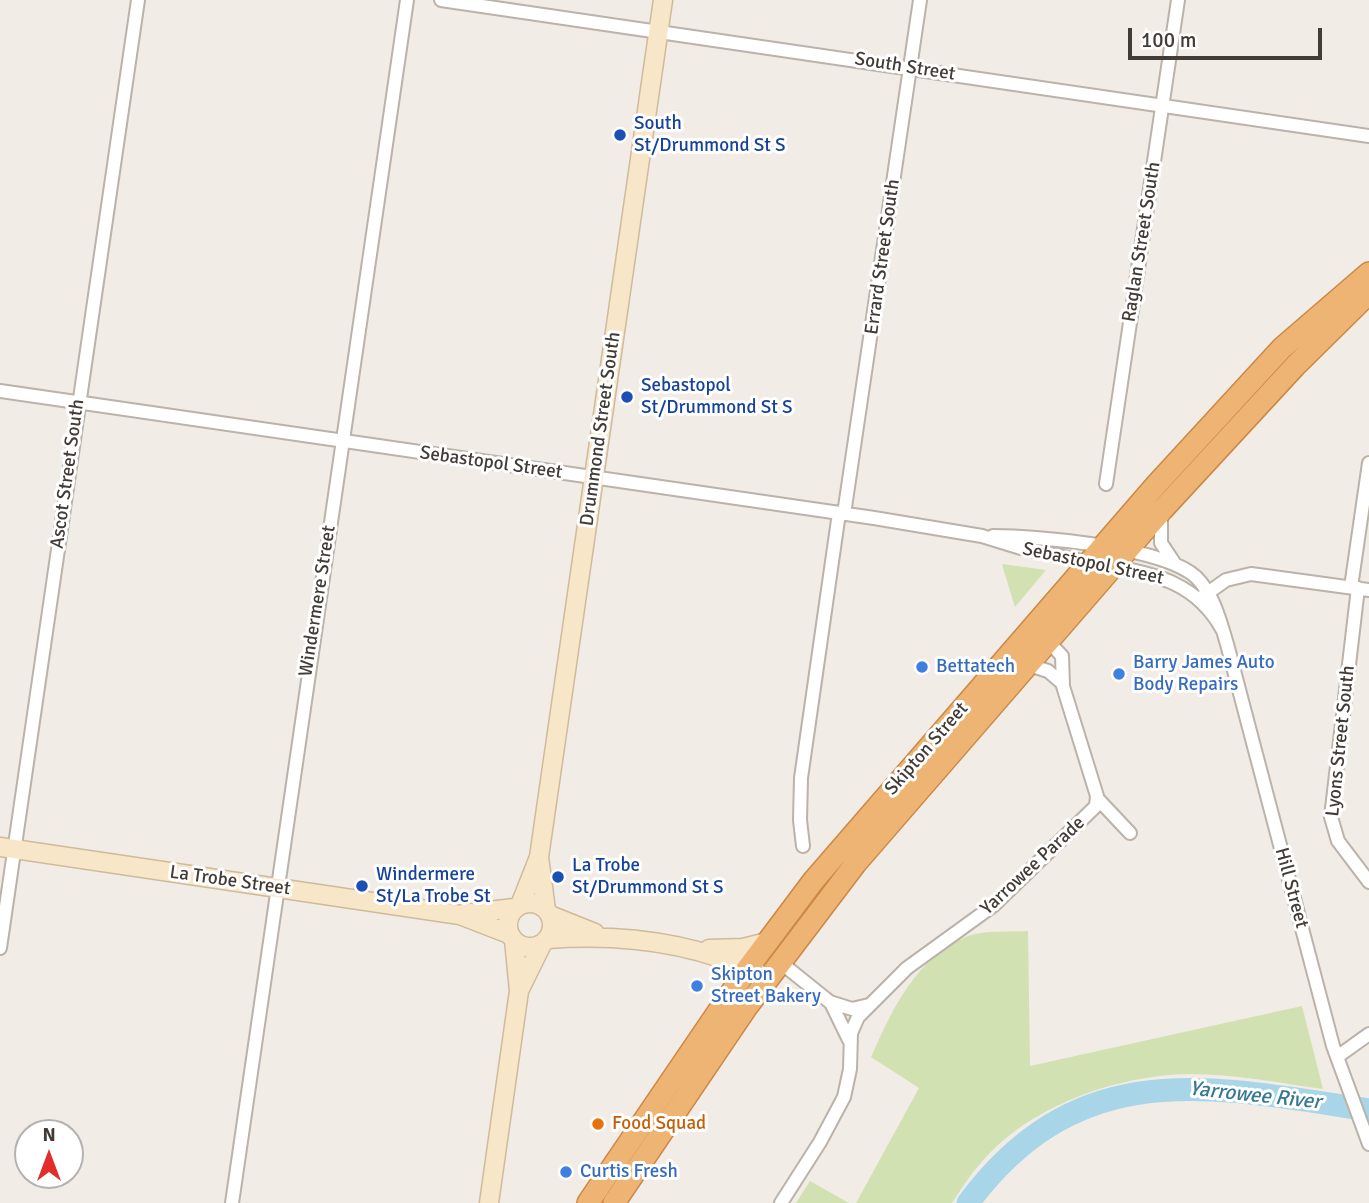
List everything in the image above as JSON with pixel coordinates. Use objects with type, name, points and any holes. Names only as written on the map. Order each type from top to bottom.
[{"type":"highway","name":"Skipton Street","points":[[588,1203],[766,942],[814,880],[1094,554],[1282,348],[1369,273]]},
{"type":"highway","name":"Skipton Street","points":[[614,1203],[774,970],[856,863],[1122,560],[1162,510],[1360,310],[1369,293]]},
{"type":"main road","name":"Drummond Street South","points":[[517,906],[539,857],[663,0]]},
{"type":"main road","name":"La Trobe Street","points":[[7,849],[460,915],[511,937]]},
{"type":"main road","name":"Drummond Street South","points":[[539,857],[548,912]]},
{"type":"main road","points":[[489,1203],[519,991],[508,920],[517,906],[534,903],[601,936]]},
{"type":"main road","name":"La Trobe Street","points":[[460,915],[517,906]]},
{"type":"main road","points":[[519,991],[552,927],[548,912]]},
{"type":"main road","points":[[511,937],[527,947],[545,941],[601,936],[692,949],[743,948],[766,942]]},
{"type":"main road","points":[[692,949],[748,968],[774,970]]},
{"type":"street","name":"Ascot Street South","points":[[0,948],[7,849],[138,0]]},
{"type":"street","name":"Windermere Street","points":[[232,1203],[407,0]]},
{"type":"street","name":"South Street","points":[[441,0],[1369,136]]},
{"type":"street","name":"Errard Street South","points":[[803,846],[800,820],[801,778],[920,0]]},
{"type":"street","name":"Raglan Street South","points":[[1106,484],[1178,0]]},
{"type":"street","name":"Sebastopol Street","points":[[0,391],[842,513],[1122,560],[1175,565],[1194,576],[1222,629]]},
{"type":"street","name":"Lyons Street South","points":[[1369,463],[1359,588],[1331,817],[1338,841],[1369,882]]},
{"type":"street","points":[[1162,510],[1161,543],[1175,565]]},
{"type":"street","name":"Sebastopol Street","points":[[982,536],[1039,537],[1122,560],[1204,595]]},
{"type":"street","points":[[1204,595],[1226,580],[1251,574],[1359,588]]},
{"type":"street","name":"Yarrowee Parade","points":[[781,1203],[844,1097],[855,1020],[907,968],[967,926],[1008,892],[1092,812],[1097,798],[1063,687],[1062,656],[1031,629]]},
{"type":"street","name":"Hill Street","points":[[1222,629],[1337,1057],[1360,1126],[1369,1144]]},
{"type":"street","points":[[1029,665],[1053,673],[1063,687]]},
{"type":"street","points":[[1097,798],[1130,833]]},
{"type":"street","name":"Yarrowee Parade","points":[[774,970],[829,1001],[844,1024],[851,1051]]},
{"type":"street","points":[[829,1001],[852,1009],[872,1003]]},
{"type":"street","points":[[1337,1057],[1369,1034]]},
{"type":"green space","points":[[1002,564],[1046,570],[1015,607],[1003,568]]},
{"type":"green space","points":[[1028,931],[1030,1066],[1302,1006],[1323,1089],[1207,1074],[1133,1080],[1076,1098],[1048,1110],[1023,1126],[980,1164],[952,1203],[856,1203],[919,1088],[871,1057],[897,1004],[920,971],[950,945],[975,934]]},
{"type":"green space","points":[[810,1181],[849,1203],[796,1203]]},
{"type":"waterway","name":"Yarrowee River","points":[[968,1203],[1011,1155],[1055,1122],[1102,1102],[1150,1092],[1202,1090],[1255,1093],[1369,1110]]},
{"type":"place","name":"South St/Drummond St S","points":[[620,135]]},
{"type":"place","name":"Sebastopol St/Drummond St S","points":[[627,397]]},
{"type":"place","name":"Bettatech","points":[[922,667]]},
{"type":"place","name":"Barry James Auto Body Repairs","points":[[1119,674]]},
{"type":"place","name":"La Trobe St/Drummond St S","points":[[558,877]]},
{"type":"place","name":"Windermere St/La Trobe St","points":[[362,886]]},
{"type":"place","name":"Skipton Street Bakery","points":[[697,986]]},
{"type":"place","name":"Food Squad","points":[[598,1124]]},
{"type":"place","name":"Curtis Fresh","points":[[566,1172]]}]
